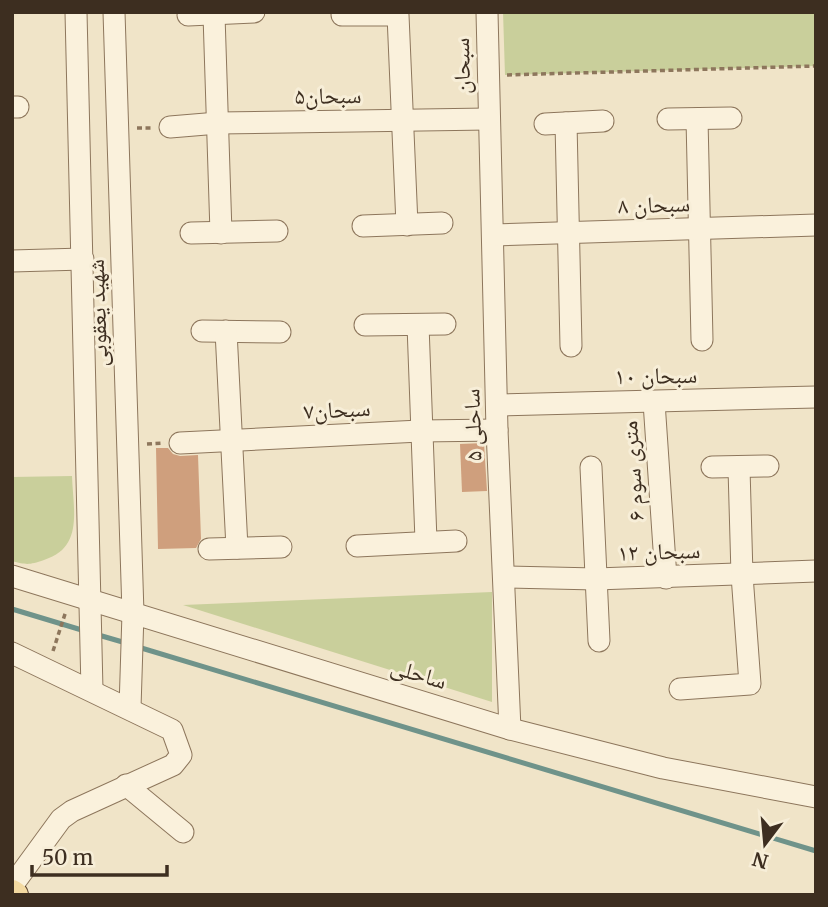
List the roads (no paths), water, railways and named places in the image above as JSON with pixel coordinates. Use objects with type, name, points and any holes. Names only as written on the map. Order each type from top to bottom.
[{"type":"street","name":"شهید یعقوبی","points":[[76,12],[92,690]]},
{"type":"street","name":"شهید یعقوبی","points":[[114,12],[133,613],[130,708]]},
{"type":"street","points":[[188,15],[254,12]]},
{"type":"street","name":"سبحان","points":[[487,12],[488,119]]},
{"type":"street","points":[[214,15],[221,233]]},
{"type":"street","points":[[342,15],[398,15],[407,225]]},
{"type":"street","points":[[668,119],[731,118]]},
{"type":"street","name":"سبحان۵","points":[[170,127],[218,123],[488,119]]},
{"type":"street","name":"ساحلی ۵","points":[[488,119],[494,236],[497,430],[510,729]]},
{"type":"street","points":[[697,119],[702,340]]},
{"type":"street","points":[[545,124],[603,121]]},
{"type":"street","points":[[566,123],[572,346]]},
{"type":"street","points":[[363,226],[442,223]]},
{"type":"street","name":"سبحان ۸","points":[[494,236],[816,225]]},
{"type":"street","points":[[191,233],[277,231]]},
{"type":"street","points":[[12,261],[83,259]]},
{"type":"street","points":[[365,325],[445,324]]},
{"type":"street","points":[[418,325],[426,541]]},
{"type":"street","points":[[202,331],[280,332]]},
{"type":"street","points":[[226,331],[237,548]]},
{"type":"street","name":"سبحان ۱۰","points":[[497,405],[816,397]]},
{"type":"street","name":"۶ متری سوم","points":[[654,402],[666,578]]},
{"type":"street","name":"سبحان۷","points":[[180,443],[497,430]]},
{"type":"street","points":[[712,467],[768,466]]},
{"type":"street","points":[[591,467],[598,641]]},
{"type":"street","points":[[680,689],[750,684],[742,575],[739,468]]},
{"type":"street","points":[[357,546],[456,541]]},
{"type":"street","points":[[209,549],[281,547]]},
{"type":"street","name":"سبحان ۱۲","points":[[504,577],[666,578],[816,571]]},
{"type":"street","name":"ساحلی","points":[[12,576],[510,729],[663,768],[816,797]]},
{"type":"street","points":[[12,653],[172,730],[181,755],[173,765],[72,811],[61,819],[12,886]]},
{"type":"street","points":[[126,785],[183,832]]},
{"type":"waterway","points":[[12,609],[85,631]]},
{"type":"waterway","points":[[95,634],[126,643]]},
{"type":"waterway","points":[[138,647],[816,851]]}]
